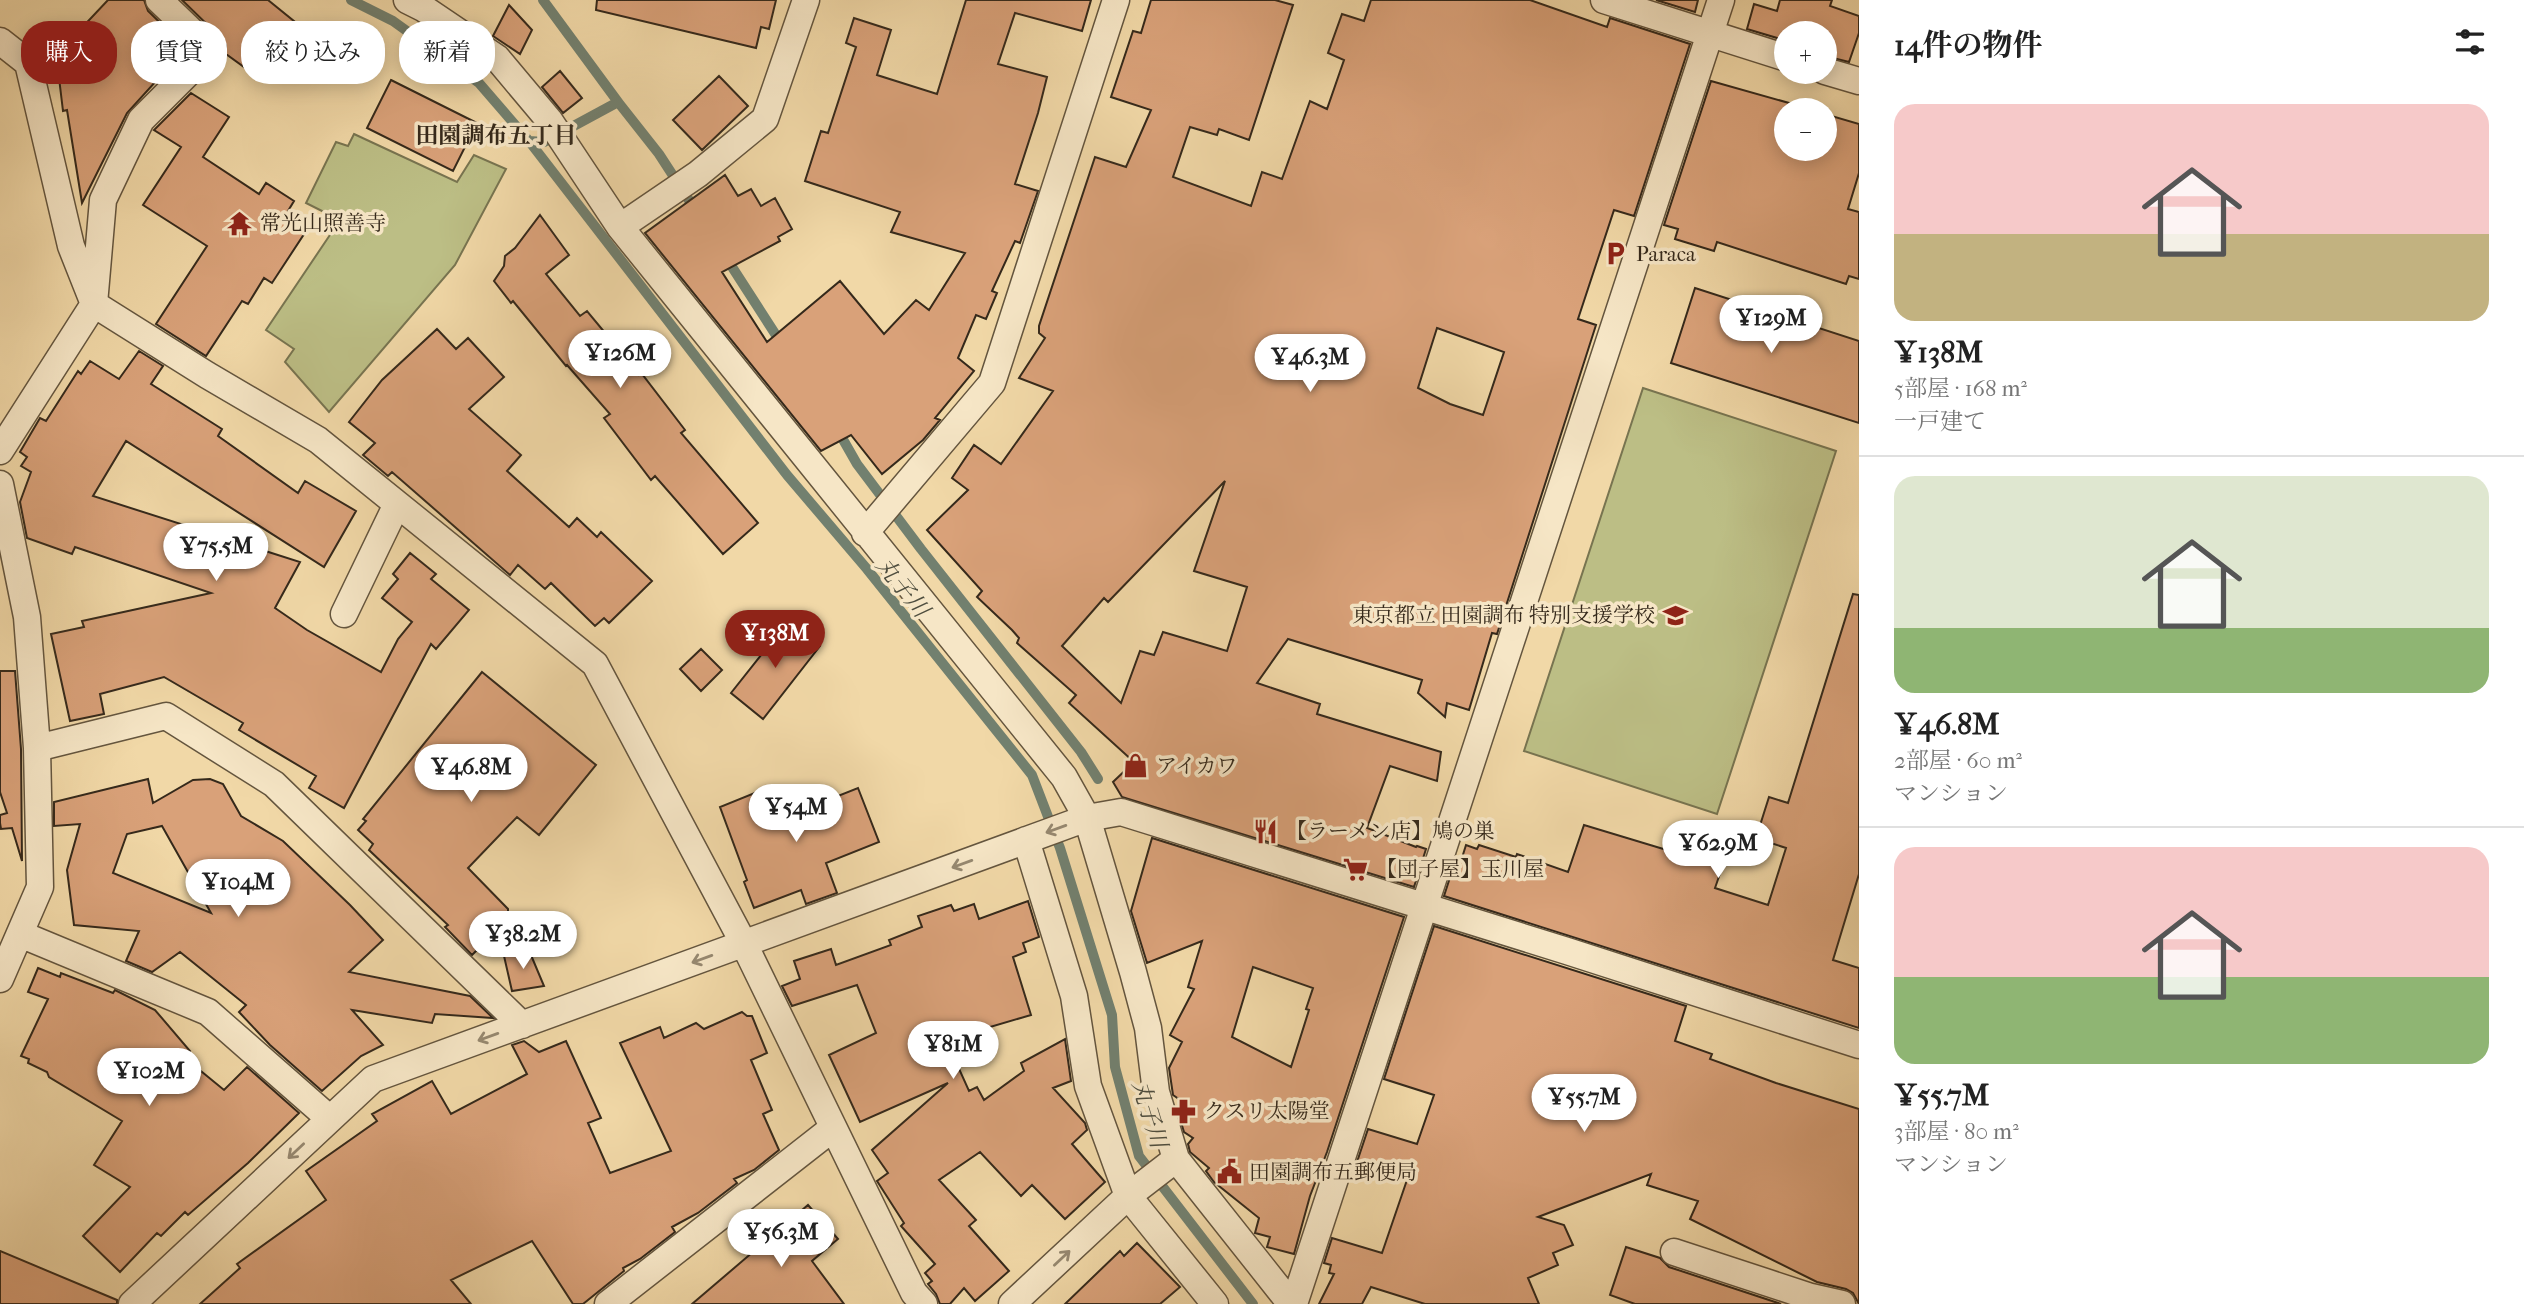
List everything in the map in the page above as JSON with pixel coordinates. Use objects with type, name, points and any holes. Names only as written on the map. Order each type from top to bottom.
[{"type":"street","points":[[0,452],[94,304],[103,201],[141,120],[211,50],[159,0]]},
{"type":"street","points":[[407,0],[497,58],[549,120],[620,227],[869,528],[1064,777],[1087,818],[1142,1005],[1148,1028],[1156,1092],[1176,1159],[1293,1304]]},
{"type":"street","points":[[620,227],[698,174],[765,120],[806,0]]},
{"type":"street","points":[[869,528],[992,383],[1116,0]]},
{"type":"street","points":[[1604,0],[1774,54]]},
{"type":"street","points":[[1293,1304],[1721,0]]},
{"type":"street","points":[[0,41],[28,63],[71,246],[94,304],[318,440],[595,664],[744,944],[914,1293],[924,1304]]},
{"type":"street","points":[[1837,75],[1859,82]]},
{"type":"street","points":[[0,484],[27,617],[37,748],[40,887],[0,979]]},
{"type":"street","points":[[344,614],[397,504]]},
{"type":"street","points":[[37,748],[166,716],[274,783],[522,1025]]},
{"type":"street","points":[[132,1304],[373,1079],[1087,818],[1121,812],[1859,1045]]},
{"type":"street","points":[[1026,840],[1074,996],[1088,1086],[1128,1196],[1215,1304]]},
{"type":"street","points":[[20,934],[208,1012],[330,1119]]},
{"type":"street","points":[[608,1304],[833,1128]]},
{"type":"street","points":[[1012,1304],[1128,1196],[1176,1159]]},
{"type":"street","points":[[1674,1252],[1811,1297],[1842,1304]]},
{"type":"green space","points":[[354,134],[457,182],[474,155],[506,169],[455,265],[329,412],[285,362],[294,349],[266,330],[340,220],[306,203],[336,142],[348,146]]},
{"type":"green space","points":[[1643,388],[1836,451],[1717,814],[1524,751]]},
{"type":"building","points":[[108,0],[144,0],[148,11],[158,21],[131,21],[131,84],[153,84],[127,113],[82,203],[67,110],[63,111],[60,84],[117,84],[117,21],[88,21]]},
{"type":"building","points":[[182,0],[268,0],[294,21],[241,21],[241,65],[227,55],[227,21],[204,21]]},
{"type":"building","points":[[597,0],[776,0],[769,29],[761,27],[756,48],[596,10]]},
{"type":"building","points":[[966,0],[1091,0],[1082,31],[1015,13],[998,64],[1047,77],[1015,184],[1038,191],[1020,243],[1015,241],[992,291],[997,293],[986,319],[976,315],[958,358],[974,371],[935,418],[940,420],[923,440],[882,474],[851,435],[821,451],[645,233],[725,175],[738,196],[751,189],[761,206],[775,198],[792,229],[778,237],[780,241],[722,272],[767,342],[840,281],[884,334],[916,300],[929,310],[965,253],[891,232],[900,212],[805,181],[821,131],[828,133],[856,47],[846,43],[854,18],[891,30],[877,75],[937,94]]},
{"type":"building","points":[[1151,0],[1275,0],[1293,5],[1249,140],[1219,129],[1217,135],[1190,127],[1173,177],[1251,206],[1262,172],[1282,179],[1310,101],[1327,109],[1344,60],[1328,53],[1342,14],[1364,21],[1371,0],[1530,0],[1607,27],[1610,18],[1690,44],[1634,216],[1614,210],[1578,319],[1596,325],[1497,634],[1492,633],[1469,710],[1447,703],[1445,717],[1418,693],[1422,680],[1288,639],[1257,683],[1320,704],[1317,714],[1441,752],[1437,781],[1390,766],[1367,828],[1426,849],[1414,887],[1122,797],[1113,782],[1134,762],[1069,703],[1076,695],[1017,643],[1019,638],[977,597],[982,591],[927,530],[968,490],[952,478],[974,445],[1001,464],[1053,391],[1019,378],[1045,338],[1039,333],[1039,326],[1095,157],[1126,167],[1151,110],[1111,97],[1133,31],[1141,33]],"holes":[[[1437,328],[1504,352],[1483,415],[1450,404],[1418,388]],[[1225,481],[1194,571],[1247,587],[1227,651],[1163,632],[1154,655],[1140,651],[1121,703],[1062,646],[1104,598],[1108,602]]]},
{"type":"building","points":[[1656,0],[1698,0],[1695,12]]},
{"type":"building","points":[[1780,0],[1832,0],[1830,6],[1859,16],[1859,33],[1849,62],[1837,59],[1837,21],[1774,21],[1774,37],[1747,29],[1754,4],[1777,11]]},
{"type":"building","points":[[509,5],[532,30],[520,54],[495,37]]},
{"type":"building","points":[[560,71],[582,98],[563,113],[542,87]]},
{"type":"building","points":[[719,76],[748,106],[702,150],[673,120]]},
{"type":"building","points":[[391,80],[477,123],[453,171],[367,128]]},
{"type":"building","points":[[1711,81],[1774,99],[1774,161],[1837,161],[1837,118],[1859,124],[1859,173],[1848,209],[1859,212],[1859,279],[1849,276],[1846,284],[1717,242],[1714,251],[1675,239],[1678,229],[1664,225]]},
{"type":"building","points":[[191,93],[229,117],[203,157],[259,194],[266,183],[294,201],[288,211],[310,225],[272,283],[264,278],[248,304],[242,301],[206,356],[156,324],[207,246],[143,205],[181,147],[154,130]]},
{"type":"building","points":[[540,215],[569,255],[546,274],[580,316],[587,311],[606,334],[604,336],[639,375],[642,374],[685,430],[681,433],[758,523],[723,554],[655,476],[651,480],[604,418],[610,414],[494,281],[504,266],[505,256],[515,248]]},
{"type":"building","points":[[1695,288],[1859,341],[1859,423],[1671,363]]},
{"type":"building","points":[[437,329],[456,349],[468,338],[504,377],[469,409],[521,455],[507,471],[569,527],[577,518],[597,537],[601,532],[652,581],[609,623],[604,618],[595,626],[551,583],[545,589],[518,565],[510,575],[392,472],[388,476],[363,455],[375,443],[349,422],[382,380]]},
{"type":"building","points":[[139,351],[163,366],[151,384],[222,429],[218,436],[298,493],[305,481],[356,511],[324,567],[126,441],[93,496],[300,562],[275,608],[307,630],[381,672],[398,639],[412,622],[382,598],[398,579],[393,574],[410,553],[436,574],[431,579],[469,610],[436,649],[431,644],[344,808],[309,788],[316,776],[239,730],[243,723],[164,677],[100,694],[104,714],[70,721],[51,634],[84,627],[82,621],[211,593],[75,547],[72,554],[27,538],[20,502],[31,472],[21,466],[27,457],[20,452],[40,418],[46,421],[78,371],[81,374],[90,361],[119,379]]},
{"type":"building","points":[[1853,594],[1859,595],[1859,874],[1833,960],[1859,968],[1859,1028],[1444,896],[1456,859],[1461,861],[1466,845],[1477,849],[1479,845],[1516,857],[1517,854],[1568,872],[1584,825],[1670,851],[1673,843],[1724,862],[1715,888],[1768,905],[1786,848],[1756,838],[1769,797],[1788,803]]},
{"type":"building","points":[[788,621],[820,646],[763,719],[731,693]]},
{"type":"building","points":[[701,649],[722,670],[701,691],[680,669]]},
{"type":"building","points":[[0,671],[15,671],[21,749],[22,861],[12,828],[1,829],[0,823],[0,815],[7,813],[0,792]]},
{"type":"building","points":[[482,672],[596,765],[539,835],[517,817],[468,868],[508,909],[508,919],[472,955],[445,927],[448,925],[369,850],[373,844],[358,830],[366,821],[363,819]]},
{"type":"building","points":[[148,779],[153,803],[193,780],[210,779],[223,784],[241,816],[283,841],[383,940],[349,972],[470,996],[493,1018],[435,1014],[432,1023],[352,1010],[383,1045],[361,1056],[322,1091],[270,1045],[239,1012],[246,1005],[180,952],[152,972],[126,961],[139,931],[74,925],[67,870],[80,824],[54,826],[54,802]],"holes":[[[162,826],[211,913],[113,873],[127,834]]]},
{"type":"building","points":[[858,788],[879,842],[826,863],[837,893],[806,904],[801,890],[754,908],[744,882],[747,880],[720,807],[762,790],[775,821]]},
{"type":"building","points":[[1152,838],[1404,917],[1310,1196],[1294,1254],[1267,1247],[1270,1237],[1255,1233],[1259,1218],[1214,1182],[1206,1171],[1209,1168],[1190,1152],[1188,1144],[1193,1138],[1184,1132],[1177,1109],[1183,1102],[1173,1095],[1169,1068],[1182,1042],[1170,1035],[1194,989],[1188,987],[1202,941],[1147,963],[1131,911]],"holes":[[[1253,967],[1313,988],[1291,1067],[1232,1037]]]},
{"type":"building","points":[[1028,901],[1039,937],[1023,943],[1026,952],[1013,957],[1031,1015],[946,1040],[969,1091],[977,1087],[984,1100],[1024,1071],[1021,1063],[1065,1039],[1071,1081],[1053,1088],[1085,1123],[1087,1130],[1072,1144],[1105,1182],[1065,1219],[1032,1185],[1021,1196],[980,1152],[939,1180],[976,1220],[969,1226],[1009,1271],[975,1301],[964,1288],[950,1304],[940,1304],[928,1284],[932,1281],[925,1273],[935,1264],[901,1226],[904,1223],[877,1181],[888,1173],[872,1150],[948,1083],[860,1122],[829,1055],[876,1033],[857,985],[792,1006],[782,986],[800,979],[794,961],[831,949],[836,965],[891,945],[889,940],[922,927],[918,916],[951,905],[954,911],[974,904],[979,919]]},
{"type":"building","points":[[1434,926],[1686,1006],[1675,1041],[1712,1054],[1710,1059],[1859,1109],[1859,1304],[1853,1293],[1846,1289],[1817,1282],[1690,1219],[1698,1201],[1647,1185],[1651,1174],[1538,1217],[1564,1225],[1573,1245],[1553,1253],[1558,1265],[1528,1278],[1539,1304],[1425,1304],[1371,1287],[1362,1304],[1319,1304],[1334,1274],[1329,1273],[1331,1265],[1324,1263],[1332,1238],[1382,1253],[1408,1177],[1357,1162],[1368,1129],[1417,1144],[1434,1095],[1384,1079]]},
{"type":"building","points":[[528,948],[544,986],[512,991],[504,956]]},
{"type":"building","points":[[38,968],[60,977],[61,973],[113,993],[115,990],[155,1010],[190,1051],[185,1058],[224,1090],[247,1067],[299,1113],[248,1163],[188,1215],[185,1212],[161,1236],[157,1233],[120,1272],[83,1236],[130,1187],[94,1165],[122,1121],[49,1077],[47,1072],[28,1063],[29,1059],[21,1056],[48,999],[28,992]]},
{"type":"building","points":[[742,1012],[752,1016],[767,1053],[751,1060],[772,1110],[763,1114],[779,1150],[754,1170],[734,1179],[737,1183],[698,1213],[672,1227],[675,1232],[640,1259],[623,1268],[624,1271],[583,1304],[573,1304],[532,1241],[451,1280],[471,1304],[200,1304],[240,1268],[237,1264],[326,1200],[306,1171],[377,1121],[372,1114],[432,1081],[451,1114],[527,1074],[512,1045],[524,1041],[539,1052],[566,1041],[601,1118],[588,1123],[610,1173],[671,1151],[620,1043],[660,1027],[664,1038],[696,1023],[704,1029]]},
{"type":"building","points":[[808,1205],[838,1239],[812,1261],[844,1304],[692,1304]]},
{"type":"building","points":[[1137,1243],[1180,1287],[1160,1304],[1065,1304],[1120,1251],[1124,1256]]},
{"type":"building","points":[[1626,1247],[1660,1258],[1669,1267],[1781,1304],[1635,1304],[1610,1295]]},
{"type":"building","points":[[0,1251],[117,1300],[117,1304],[0,1304]]},
{"type":"waterway","name":"丸子川","points":[[351,0],[393,21],[479,83],[529,141],[787,475],[867,569],[1032,775],[1060,848],[1112,1015],[1115,1067],[1139,1156],[1253,1304]]},
{"type":"waterway","points":[[529,141],[544,142],[618,102],[543,0]]},
{"type":"waterway","points":[[618,102],[659,154],[696,211]]},
{"type":"waterway","points":[[725,256],[783,346]]},
{"type":"waterway","points":[[837,429],[857,464],[1081,752],[1098,779]]},
{"type":"place","name":"常光山照善寺","points":[[240,223]]},
{"type":"place","name":"Paraca","points":[[1616,254]]},
{"type":"place","name":"東京都立 田園調布 特別支援学校","points":[[1675,615]]},
{"type":"place","name":"アイカワ","points":[[1136,766]]},
{"type":"place","name":"【ラーメン店】鳩の巣","points":[[1266,831]]},
{"type":"place","name":"【団子屋】玉川屋","points":[[1356,869]]},
{"type":"place","name":"クスリ太陽堂","points":[[1184,1111]]},
{"type":"place","name":"田園調布五郵便局","points":[[1229,1172]]},
{"type":"district","name":"田園調布五丁目","points":[[496,135]]}]
